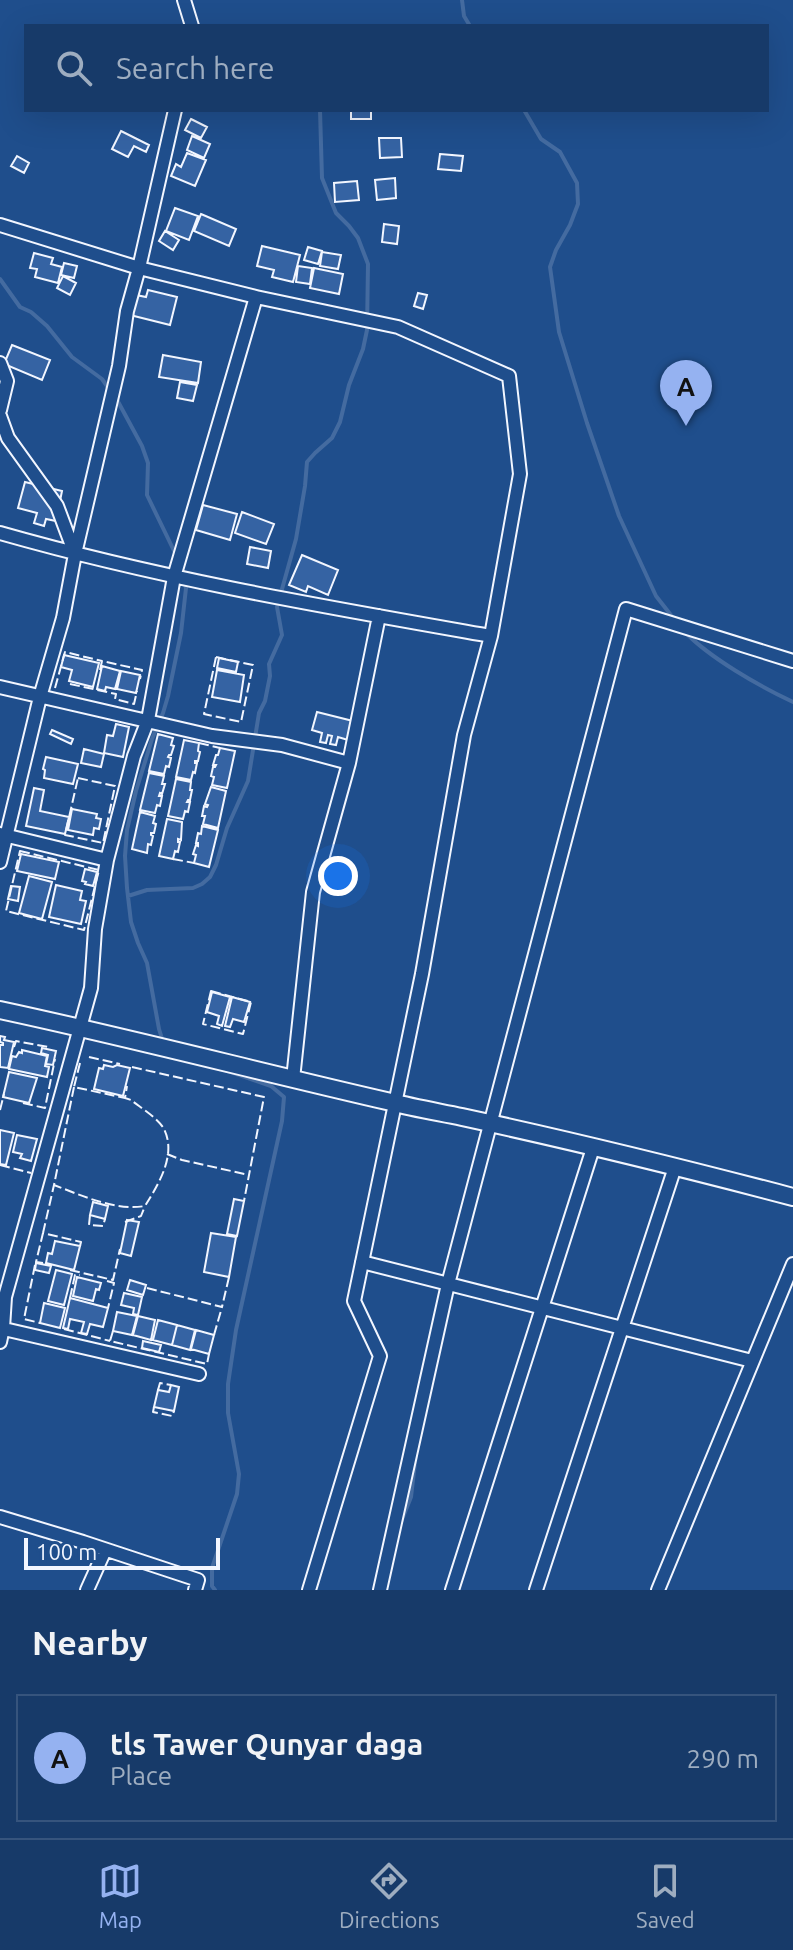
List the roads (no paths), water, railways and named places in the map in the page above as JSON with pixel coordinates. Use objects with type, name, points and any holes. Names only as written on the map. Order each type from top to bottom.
[{"type":"street","points":[[184,0],[191,24]]},
{"type":"street","points":[[0,862],[3,835],[63,618],[119,366],[127,311],[175,112]]},
{"type":"street","points":[[0,225],[139,268],[398,327],[509,376],[520,474],[491,636],[464,735],[422,974],[354,1301],[380,1356],[309,1590]]},
{"type":"street","points":[[0,1342],[5,1297],[91,988],[95,929],[107,860],[134,756],[148,720],[174,577],[256,297]]},
{"type":"street","points":[[0,363],[7,381],[0,410]]},
{"type":"street","points":[[0,416],[8,438],[57,506],[75,554]]},
{"type":"street","points":[[0,533],[174,577],[491,636]]},
{"type":"street","points":[[380,1590],[448,1284],[626,609],[793,661]]},
{"type":"street","points":[[293,1079],[313,892],[349,763],[379,616]]},
{"type":"street","points":[[0,687],[212,736],[282,745],[349,763]]},
{"type":"street","points":[[3,835],[107,860]]},
{"type":"street","points":[[0,1010],[793,1197]]},
{"type":"street","points":[[452,1590],[593,1148]]},
{"type":"street","points":[[536,1590],[675,1167]]},
{"type":"street","points":[[362,1262],[752,1361]]},
{"type":"street","points":[[658,1590],[793,1264]]},
{"type":"street","points":[[2,1328],[199,1374]]},
{"type":"street","points":[[0,1517],[198,1580],[195,1590]]},
{"type":"street","points":[[87,1590],[105,1550]]},
{"type":"waterway","points":[[462,0],[464,16],[469,24]]},
{"type":"waterway","points":[[128,896],[147,890],[193,888],[210,877],[216,865],[227,828],[248,781],[259,713],[270,676],[269,664],[282,635],[277,607],[296,539],[307,462],[332,438],[340,422],[349,385],[363,349],[367,330],[368,264],[358,238],[336,213],[322,178],[320,112]]},
{"type":"waterway","points":[[525,112],[541,139],[560,152],[577,183],[578,204],[550,267],[559,332],[619,516],[656,596],[674,619]]},
{"type":"waterway","points":[[0,279],[20,307],[47,326],[72,357],[102,379],[109,389]]},
{"type":"waterway","points":[[115,396],[142,446],[148,463],[147,495],[177,557]]},
{"type":"waterway","points":[[163,1042],[147,963],[131,922],[125,856],[136,791],[168,696],[181,633],[184,581]]},
{"type":"waterway","points":[[685,632],[736,671],[793,702]]},
{"type":"waterway","points":[[215,1590],[212,1586],[212,1568],[237,1494],[239,1474],[228,1413],[228,1384],[236,1330],[282,1121],[284,1097],[271,1086],[225,1070]]},
{"type":"waterway","points":[[399,1527],[411,1497],[416,1454]]},
{"type":"place","name":"tls Tawer Qunyar daga","points":[[686,426]]}]
